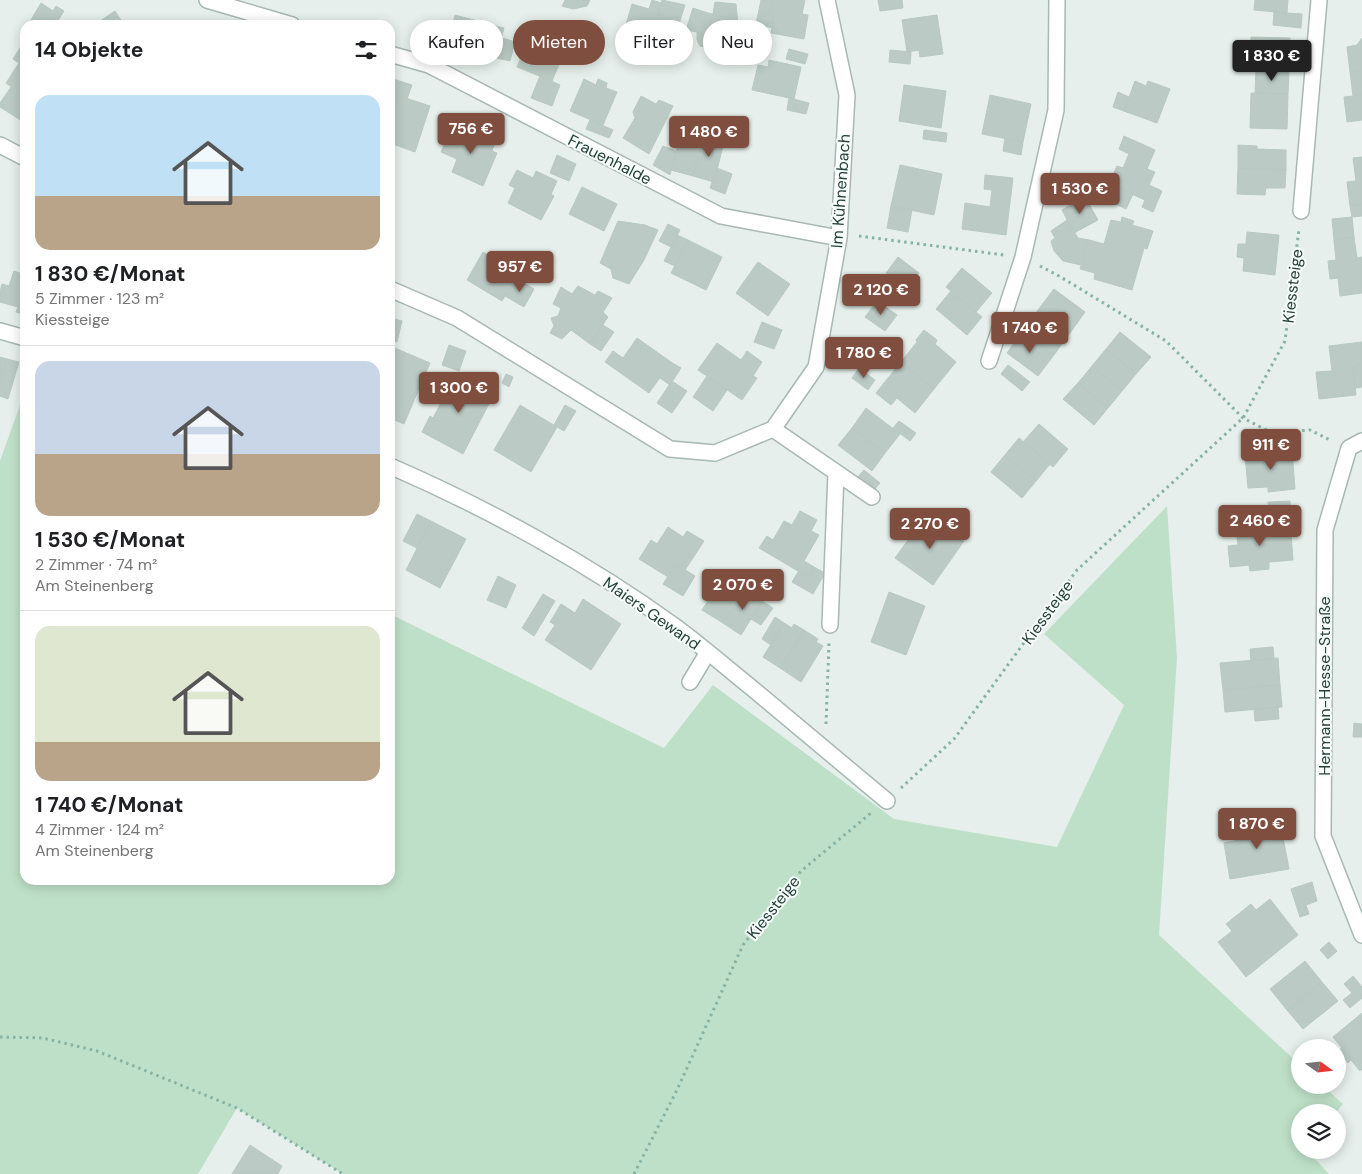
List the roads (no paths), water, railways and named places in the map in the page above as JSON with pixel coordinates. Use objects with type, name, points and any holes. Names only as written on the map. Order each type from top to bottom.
[{"type":"street","points":[[207,0],[275,20]]},
{"type":"street","name":"Im Kühnenbach","points":[[773,429],[816,367],[839,236],[846,95],[827,0]]},
{"type":"street","points":[[989,361],[1023,257],[1056,110],[1057,0]]},
{"type":"street","points":[[1301,212],[1319,0]]},
{"type":"street","name":"Frauenhalde","points":[[395,55],[429,65],[721,216],[839,236]]},
{"type":"street","points":[[0,145],[20,155]]},
{"type":"street","points":[[395,291],[457,318],[670,449],[715,453],[773,429],[872,497]]},
{"type":"street","points":[[0,331],[20,337]]},
{"type":"street","name":"Hermann-Hesse-Straße","points":[[1355,445],[1325,530],[1323,836],[1362,935]]},
{"type":"street","name":"Maiers Gewand","points":[[395,468],[450,493],[523,532],[589,570],[649,608],[708,652],[886,800]]},
{"type":"street","points":[[830,625],[836,473]]},
{"type":"street","points":[[690,682],[708,652]]}]
